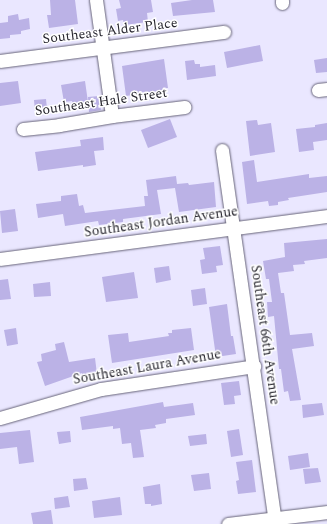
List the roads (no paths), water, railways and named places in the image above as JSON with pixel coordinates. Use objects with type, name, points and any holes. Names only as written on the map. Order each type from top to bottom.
[{"type":"street","points":[[96,0],[112,116]]},
{"type":"street","name":"Southeast Alder Place","points":[[0,61],[224,32]]},
{"type":"street","name":"Southeast Hale Street","points":[[22,129],[59,126],[112,116],[184,107]]},
{"type":"street","name":"Southeast 66th Avenue","points":[[222,150],[275,521]]},
{"type":"street","name":"Southeast Jordan Avenue","points":[[0,259],[327,216]]},
{"type":"street","name":"Southeast Laura Avenue","points":[[0,418],[101,388],[254,366]]},
{"type":"street","points":[[228,524],[275,521],[327,512]]}]
